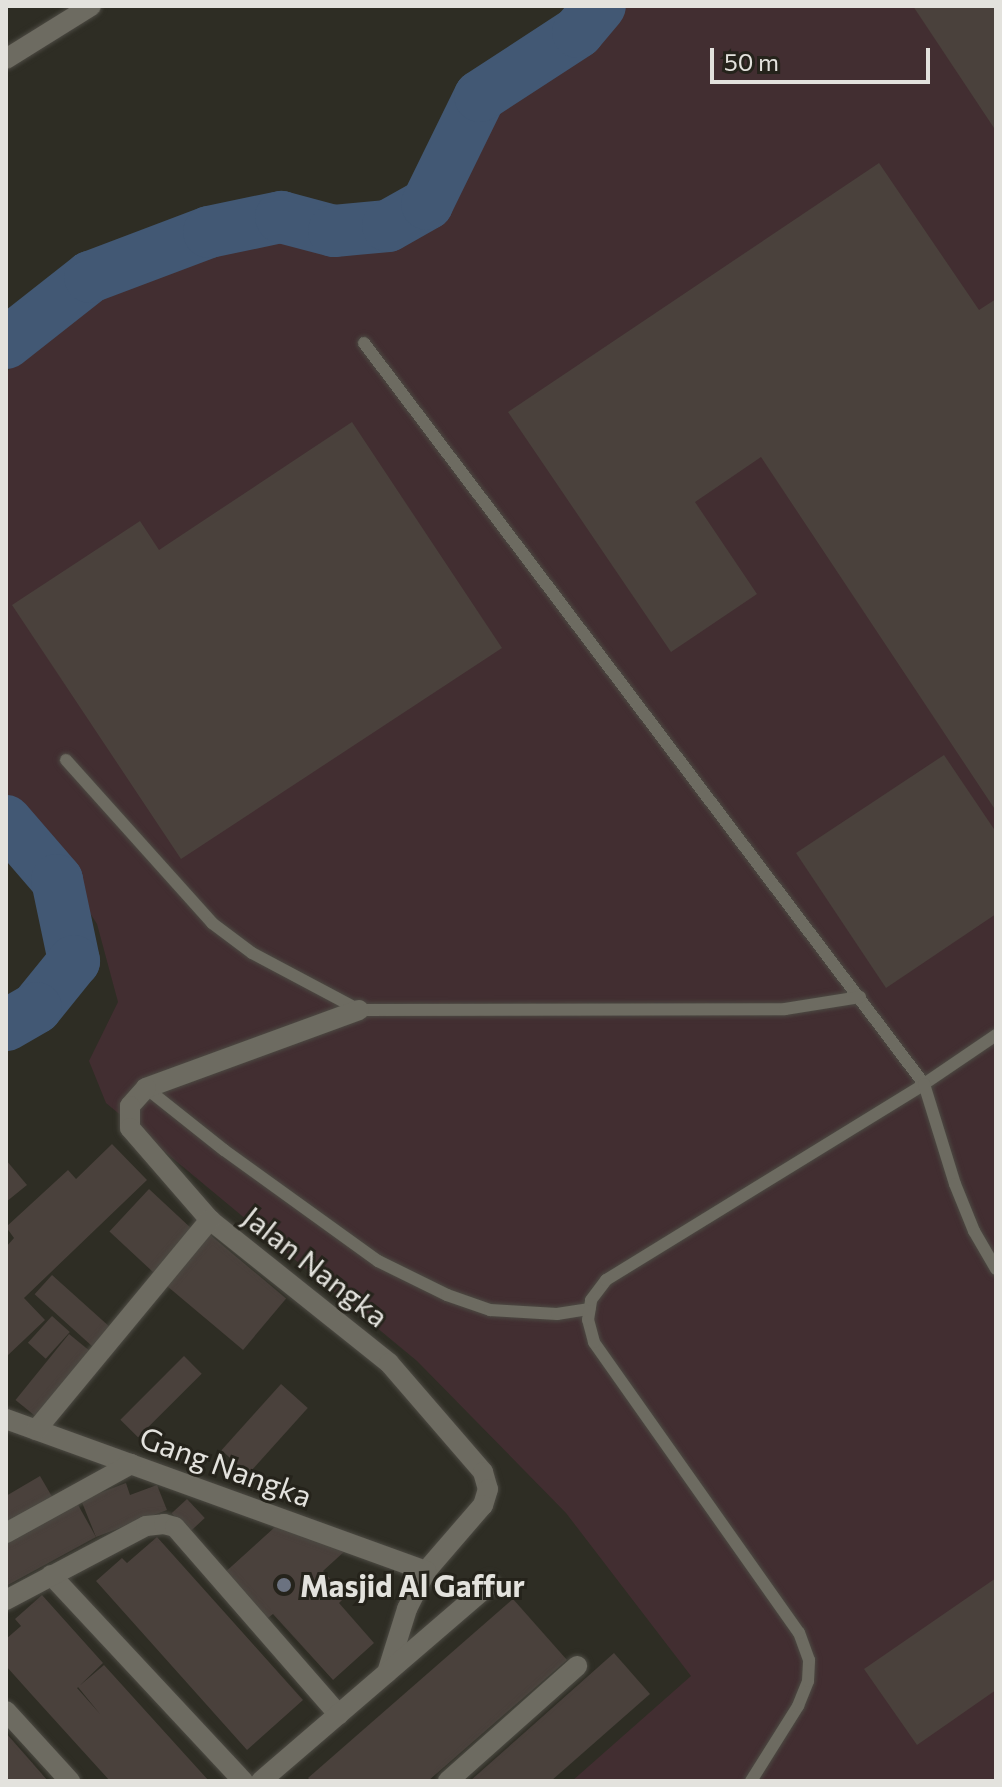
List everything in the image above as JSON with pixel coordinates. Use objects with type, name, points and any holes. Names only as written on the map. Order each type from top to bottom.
[{"type":"street","points":[[6,59],[91,6]]},
{"type":"street","points":[[210,1220],[130,1128],[130,1106],[146,1088],[359,1010]]},
{"type":"street","name":"Jalan Nangka","points":[[36,1430],[210,1220],[389,1363],[483,1472],[488,1489],[483,1505],[426,1571],[407,1609],[387,1673]]},
{"type":"street","name":"Gang Nangka","points":[[6,1419],[426,1571]]},
{"type":"street","points":[[6,1533],[131,1464]]},
{"type":"street","points":[[6,1600],[146,1526],[164,1524],[175,1527],[339,1715]]},
{"type":"street","points":[[51,1575],[243,1781]]},
{"type":"street","points":[[261,1781],[490,1584]]},
{"type":"street","points":[[448,1781],[577,1666]]},
{"type":"street","points":[[6,1711],[70,1781]]},
{"type":"lane","points":[[364,343],[924,1084],[955,1184],[974,1231],[996,1269]]},
{"type":"lane","points":[[66,760],[212,923],[252,953],[359,1010],[785,1009],[860,997]]},
{"type":"lane","points":[[751,1781],[798,1706],[808,1681],[809,1660],[799,1633],[594,1342],[588,1320],[591,1300],[606,1280],[924,1084],[996,1035]]},
{"type":"lane","points":[[146,1088],[236,1159],[378,1261],[447,1295],[490,1310],[545,1314],[590,1309]]},
{"type":"shaded area","points":[[617,6],[996,6],[996,1781],[572,1781],[691,1676],[566,1513],[417,1361],[106,1103],[89,1061],[118,1002],[97,924],[61,868],[6,814],[6,373],[27,348],[105,285],[205,249],[284,231],[406,238],[445,191],[497,98],[562,54]]},
{"type":"building","points":[[913,6],[996,6],[996,131]]},
{"type":"building","points":[[879,163],[979,310],[996,299],[996,811],[761,457],[695,502],[757,594],[671,652],[508,412]]},
{"type":"building","points":[[352,422],[502,648],[181,859],[12,605],[140,521],[159,550]]},
{"type":"building","points":[[944,755],[996,832],[996,914],[886,988],[796,853]]},
{"type":"building","points":[[112,1144],[147,1180],[24,1298],[45,1320],[6,1357],[6,1247],[14,1238],[6,1227],[68,1170],[76,1179]]},
{"type":"building","points":[[6,1160],[27,1185],[6,1202]]},
{"type":"building","points":[[149,1189],[194,1231],[155,1274],[109,1231]]},
{"type":"building","points":[[208,1233],[286,1299],[243,1350],[165,1284]]},
{"type":"building","points":[[52,1275],[111,1328],[93,1347],[35,1294]]},
{"type":"building","points":[[52,1316],[70,1332],[46,1359],[28,1343]]},
{"type":"building","points":[[69,1334],[94,1354],[40,1420],[16,1400]]},
{"type":"building","points":[[184,1356],[202,1374],[138,1437],[120,1420]]},
{"type":"building","points":[[281,1384],[308,1408],[248,1474],[221,1450]]},
{"type":"building","points":[[40,1476],[54,1500],[6,1527],[6,1496]]},
{"type":"building","points":[[126,1483],[130,1495],[157,1485],[167,1510],[96,1537],[81,1500]]},
{"type":"building","points":[[187,1499],[205,1518],[189,1532],[172,1513]]},
{"type":"building","points":[[77,1503],[96,1537],[6,1586],[6,1541]]},
{"type":"building","name":"Masjid Al Gaffur","points":[[275,1527],[346,1550],[323,1571],[346,1596],[339,1603],[374,1643],[333,1680],[273,1614],[264,1621],[222,1575]]},
{"type":"building","points":[[157,1537],[303,1700],[247,1750],[96,1581],[122,1558],[127,1563]]},
{"type":"building","points":[[996,1578],[996,1690],[917,1745],[864,1669]]},
{"type":"building","points":[[42,1595],[103,1663],[80,1686],[104,1665],[209,1781],[110,1781],[32,1695],[6,1666],[6,1639],[21,1626],[15,1619]]},
{"type":"building","points":[[513,1599],[567,1660],[428,1781],[311,1781],[308,1778]]},
{"type":"building","points":[[614,1653],[650,1694],[551,1781],[470,1781]]},
{"type":"building","points":[[6,1733],[28,1758],[48,1781],[6,1781]]},
{"type":"waterway","points":[[6,343],[90,277],[209,232],[281,217],[334,231],[388,226],[427,204],[480,96],[578,32],[600,6]]},
{"type":"waterway","points":[[6,821],[57,880],[74,961],[36,1008],[6,1025]]},
{"type":"place","name":"Masjid Al Gaffur","points":[[284,1585]]}]
